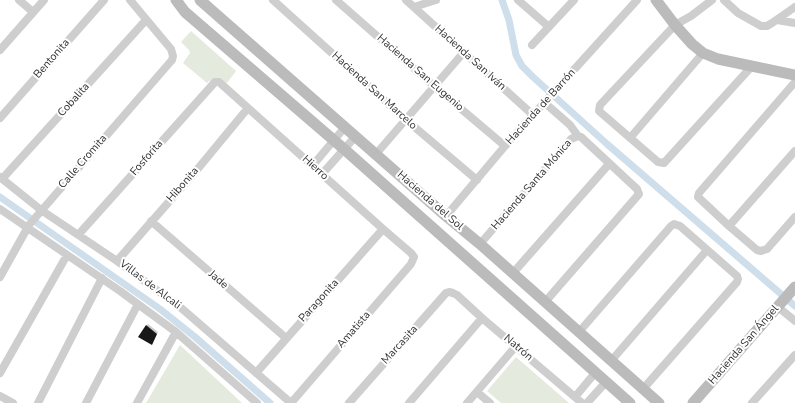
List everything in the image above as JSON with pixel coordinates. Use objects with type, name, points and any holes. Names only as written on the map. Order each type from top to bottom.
[{"type":"street","points":[[19,0],[33,12]]},
{"type":"street","points":[[0,50],[44,0]]},
{"type":"street","name":"Bentonita","points":[[0,118],[104,0]]},
{"type":"street","points":[[130,0],[146,20]]},
{"type":"street","name":"Hacienda del Sol","points":[[176,0],[185,12],[344,149],[630,403]]},
{"type":"street","name":"Hacienda del Sol","points":[[200,0],[355,137],[480,244],[659,403]]},
{"type":"street","name":"Hacienda San Marcelo","points":[[273,0],[405,119],[477,180]]},
{"type":"street","name":"Hacienda San Eugenio","points":[[336,0],[505,146]]},
{"type":"street","name":"Hacienda San Iván","points":[[406,0],[534,115]]},
{"type":"street","points":[[414,7],[436,0]]},
{"type":"street","points":[[518,0],[549,27]]},
{"type":"street","points":[[532,45],[574,0]]},
{"type":"street","name":"Hacienda de Barrón","points":[[446,216],[505,146],[637,0]]},
{"type":"street","points":[[656,0],[675,25],[692,44],[703,53],[718,59],[795,75]]},
{"type":"street","points":[[712,0],[691,16],[675,25],[600,105],[598,108],[601,113],[658,162],[664,163],[752,66]]},
{"type":"street","points":[[728,1],[738,13],[756,24],[767,26],[795,6]]},
{"type":"street","name":"Calle Cromita","points":[[0,277],[28,226],[172,60],[173,53],[171,49],[146,20]]},
{"type":"street","name":"Cobalita","points":[[1,178],[146,20]]},
{"type":"street","points":[[777,20],[795,23]]},
{"type":"street","points":[[376,154],[464,52]]},
{"type":"street","points":[[630,138],[703,53]]},
{"type":"street","name":"Hierro","points":[[215,82],[219,82],[414,257]]},
{"type":"street","name":"Fosforita","points":[[79,234],[215,82]]},
{"type":"street","points":[[795,82],[698,195],[699,199],[757,250],[761,251],[767,249],[795,217]]},
{"type":"street","points":[[546,101],[570,125],[578,136]]},
{"type":"street","name":"Hibonita","points":[[117,260],[196,171],[248,108]]},
{"type":"street","points":[[313,165],[345,127]]},
{"type":"street","name":"Hacienda Santa Mónica","points":[[480,244],[571,139],[578,136],[581,137],[639,191],[637,197],[545,302]]},
{"type":"street","points":[[322,174],[355,137]]},
{"type":"street","points":[[730,226],[795,151]]},
{"type":"street","points":[[513,273],[609,164]]},
{"type":"street","name":"Villas de Alcali","points":[[1,178],[40,212],[79,234],[117,260],[180,308],[291,403]]},
{"type":"street","name":"Villas de Alcali","points":[[0,209],[28,226],[176,332],[257,403]]},
{"type":"street","name":"Jade","points":[[151,221],[286,338]]},
{"type":"street","points":[[579,332],[671,226],[677,224],[707,250],[738,278],[737,282],[644,389]]},
{"type":"street","name":"Paragonita","points":[[256,373],[383,229]]},
{"type":"street","points":[[611,361],[707,250]]},
{"type":"street","points":[[0,373],[67,255]]},
{"type":"street","name":"Amatista","points":[[291,403],[412,264],[414,257]]},
{"type":"street","points":[[38,403],[102,278]]},
{"type":"street","name":"Hacienda San Ángel","points":[[693,403],[795,288]]},
{"type":"street","name":"Marcasita","points":[[349,403],[446,293],[453,293]]},
{"type":"street","name":"Natrón","points":[[453,293],[582,403]]},
{"type":"street","points":[[86,403],[138,304]]},
{"type":"street","points":[[780,305],[795,321]]},
{"type":"street","points":[[409,403],[482,318]]},
{"type":"street","points":[[137,403],[176,332]]},
{"type":"street","points":[[467,403],[516,346]]},
{"type":"street","points":[[752,403],[795,356]]},
{"type":"street","points":[[575,396],[596,373]]},
{"type":"street","points":[[587,403],[606,382]]},
{"type":"street","points":[[477,392],[490,403]]},
{"type":"street","points":[[0,396],[13,403]]},
{"type":"shaded area","points":[[191,31],[236,71],[227,83],[217,79],[207,83],[183,63],[190,53],[181,42]]},
{"type":"shaded area","points":[[180,345],[242,403],[146,403]]},
{"type":"shaded area","points":[[516,357],[569,403],[501,403],[487,391]]},
{"type":"building","points":[[146,325],[157,334],[152,345],[138,337]]},
{"type":"waterway","points":[[502,0],[509,20],[516,55],[522,66],[607,144],[795,306]]},
{"type":"waterway","points":[[0,197],[160,309],[195,337],[270,403]]}]
